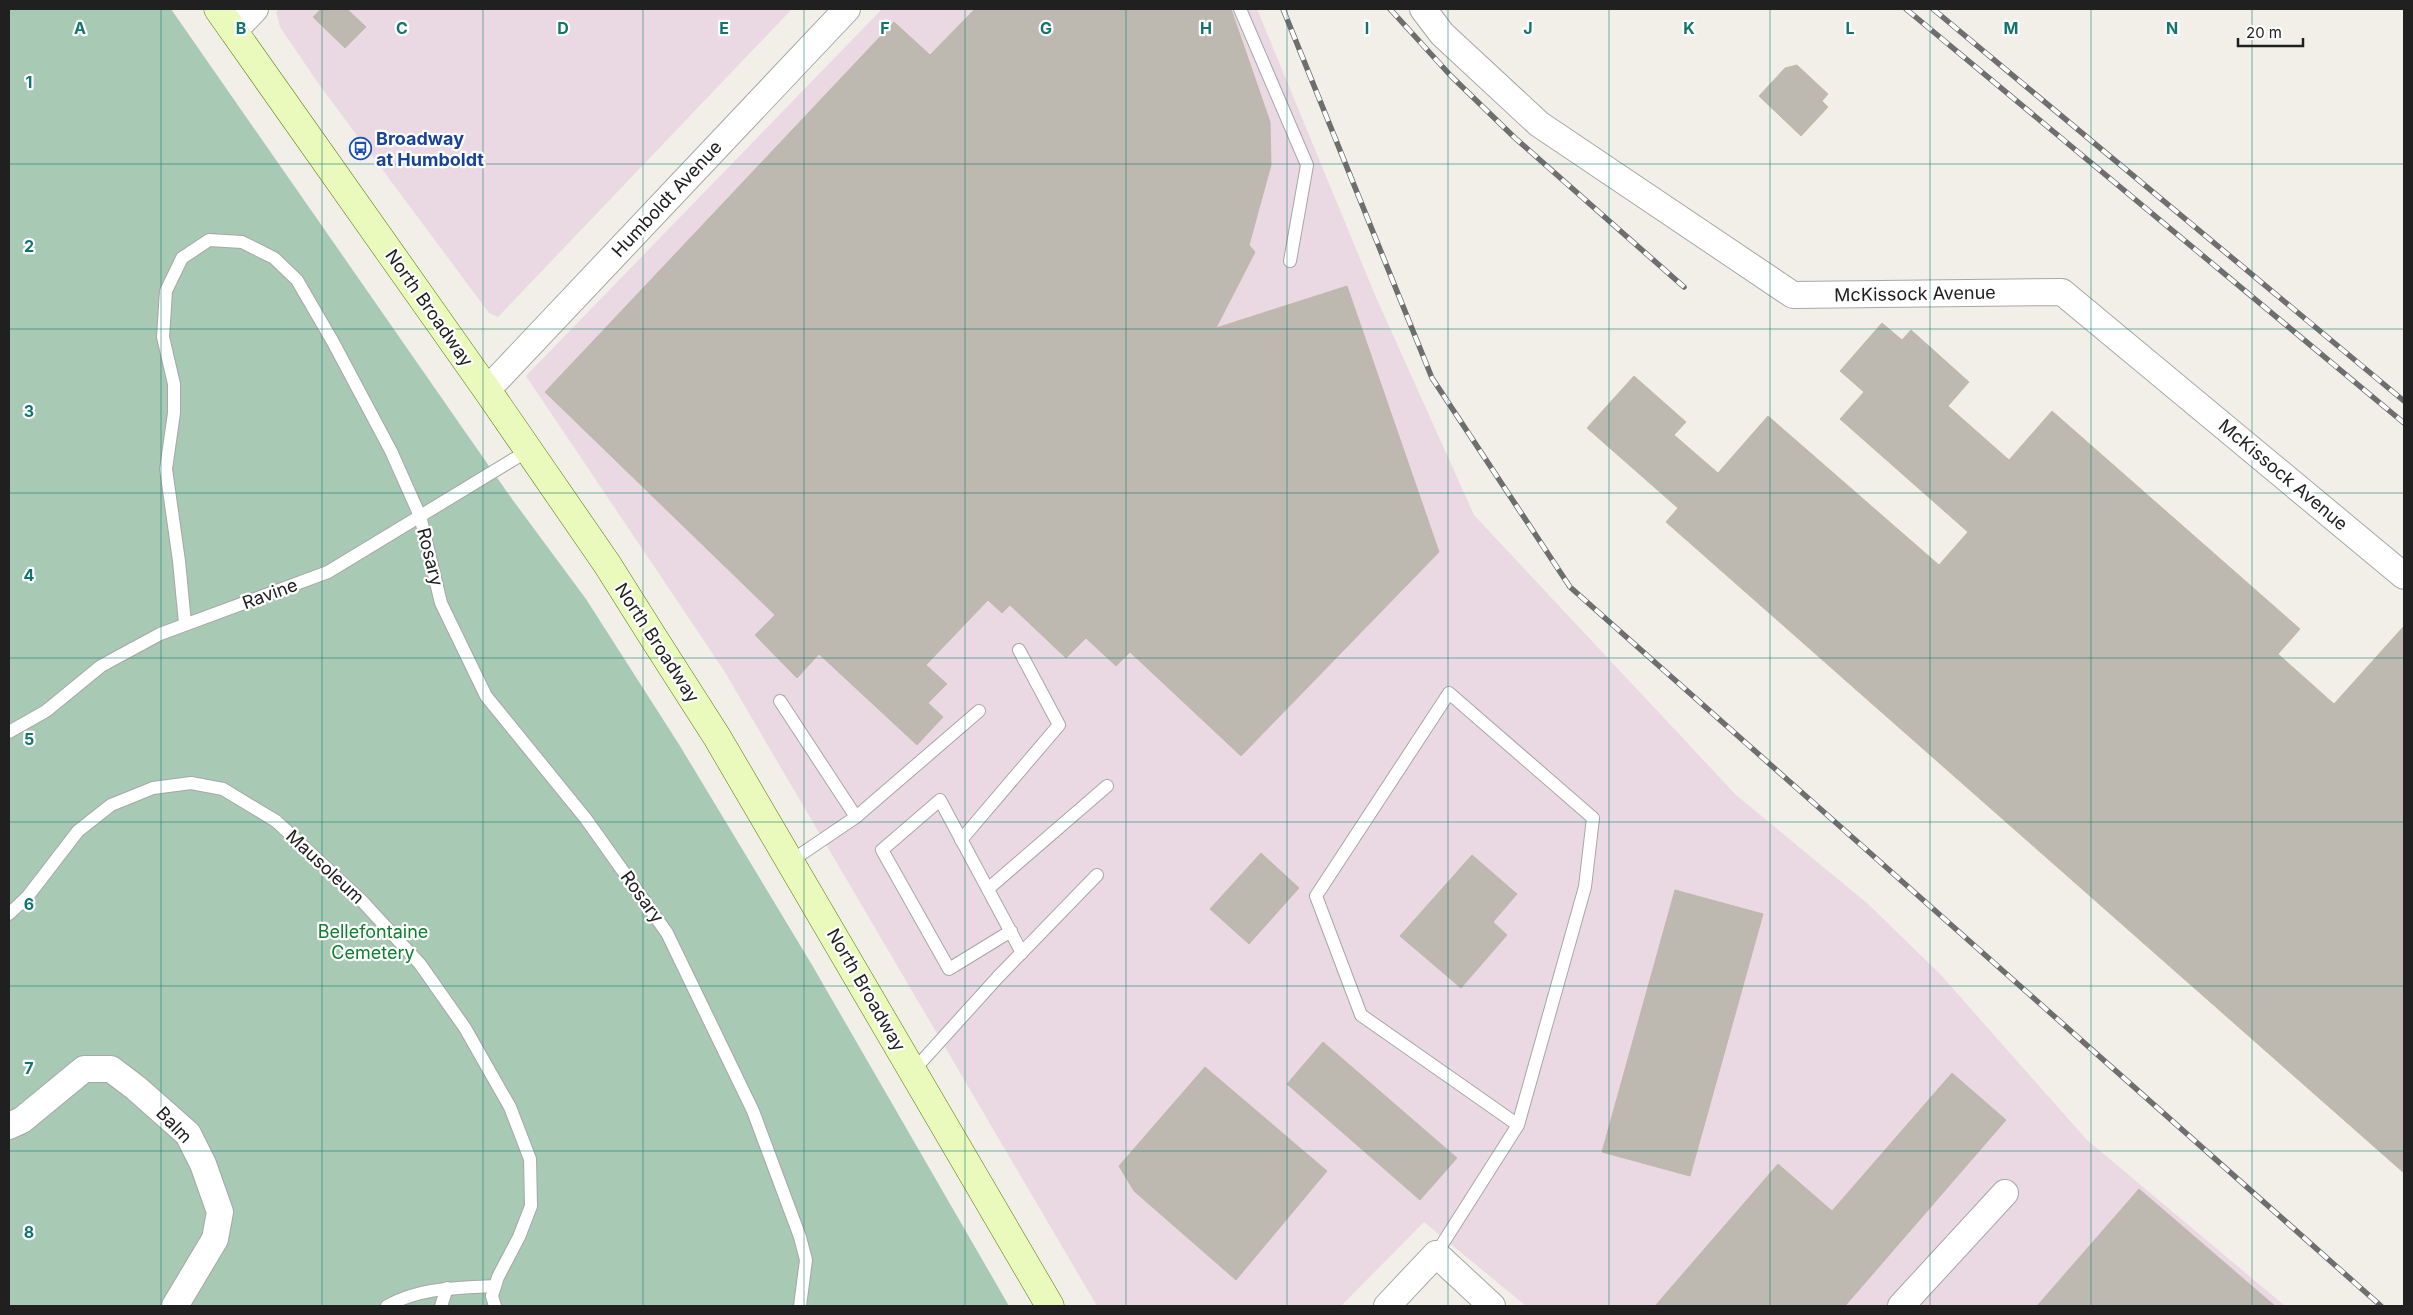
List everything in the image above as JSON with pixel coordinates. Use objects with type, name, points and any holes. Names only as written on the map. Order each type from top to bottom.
[{"type":"main road","name":"North Broadway","points":[[218,9],[488,390],[607,564],[717,736],[1050,1306]]},
{"type":"street","points":[[234,31],[255,9]]},
{"type":"street","name":"Humboldt Avenue","points":[[488,390],[847,9]]},
{"type":"street","name":"McKissock Avenue","points":[[1423,9],[1442,34],[1538,124],[1793,295],[2062,292],[2404,576]]},
{"type":"street","name":"Balm","points":[[9,1126],[22,1120],[84,1069],[111,1069],[136,1088],[188,1134],[203,1164],[220,1212],[215,1239],[175,1306]]},
{"type":"street","points":[[1901,1306],[2004,1193]]},
{"type":"street","points":[[1386,1306],[1436,1254],[1492,1306]]},
{"type":"lane","points":[[1240,9],[1307,164],[1290,261]]},
{"type":"lane","name":"Rosary","points":[[184,623],[179,561],[166,469],[174,413],[174,384],[163,337],[166,291],[182,258],[209,240],[242,242],[274,258],[297,280],[391,451],[420,516],[442,603],[486,696],[586,819],[667,932],[748,1102],[800,1237],[806,1260],[800,1306]]},
{"type":"lane","name":"Ravine","points":[[9,732],[46,711],[101,666],[160,634],[184,623],[276,593],[328,572],[529,450]]},
{"type":"lane","points":[[961,840],[1059,725],[1018,650]]},
{"type":"lane","points":[[1436,1254],[1518,1125],[1585,887],[1593,818],[1449,693],[1316,896],[1361,1015],[1518,1125]]},
{"type":"lane","points":[[780,700],[856,817]]},
{"type":"lane","points":[[791,862],[856,817],[979,711]]},
{"type":"lane","name":"Mausoleum","points":[[9,914],[28,896],[78,831],[111,805],[153,788],[191,784],[223,789],[276,821],[363,902],[420,964],[465,1028],[510,1107],[530,1159],[530,1206],[519,1237],[498,1277],[492,1296],[495,1306]]},
{"type":"lane","points":[[989,888],[1106,786]]},
{"type":"lane","points":[[1011,931],[949,969],[882,850],[940,800],[989,888],[1011,931],[1022,953]]},
{"type":"lane","points":[[913,1071],[1022,953],[1097,876]]},
{"type":"lane","points":[[387,1306],[404,1297],[447,1288],[495,1286]]},
{"type":"lane","points":[[442,1306],[447,1288]]},
{"type":"shaded area","points":[[279,9],[792,9],[498,317],[489,313],[318,83],[280,27],[276,12]]},
{"type":"shaded area","points":[[882,9],[1257,9],[1375,295],[1474,515],[1736,795],[1868,904],[1940,974],[2087,1140],[2285,1306],[1526,1306],[1424,1222],[1341,1306],[1097,1306],[723,669],[526,376]]},
{"type":"green space","name":"Bellefontaine Cemetery","points":[[9,9],[171,9],[512,499],[586,599],[680,746],[812,965],[1009,1306],[9,1306]]},
{"type":"building","points":[[321,9],[347,9],[366,27],[345,48],[313,17]]},
{"type":"building","points":[[975,9],[1231,9],[1270,122],[1271,165],[1249,245],[1255,252],[1216,328],[1347,286],[1439,552],[1241,756],[1130,652],[1116,666],[1086,638],[1066,658],[1010,605],[1002,613],[988,600],[926,665],[947,684],[928,703],[943,717],[917,745],[819,654],[797,678],[755,635],[775,615],[545,392],[894,22],[930,55]]},
{"type":"building","points":[[1797,65],[1828,94],[1822,101],[1828,107],[1801,136],[1759,96],[1785,68]]},
{"type":"building","points":[[1882,323],[1902,340],[1911,330],[1969,382],[1948,406],[2009,460],[2052,411],[2300,629],[2278,654],[2334,704],[2404,626],[2404,1173],[1666,522],[1678,508],[1587,428],[1634,376],[1686,422],[1674,435],[1718,473],[1768,416],[1939,565],[1968,532],[1840,419],[1864,392],[1840,371]]},
{"type":"building","points":[[1261,853],[1299,888],[1249,944],[1210,909]]},
{"type":"building","points":[[1472,855],[1517,894],[1493,922],[1507,935],[1461,988],[1400,936]]},
{"type":"building","points":[[1675,890],[1763,914],[1690,1176],[1602,1152]]},
{"type":"building","points":[[1323,1042],[1457,1158],[1420,1200],[1287,1084]]},
{"type":"building","points":[[1205,1067],[1327,1171],[1236,1280],[1134,1191],[1119,1166]]},
{"type":"building","points":[[1952,1073],[2006,1120],[1845,1306],[1655,1306],[1778,1164],[1832,1211]]},
{"type":"building","points":[[2139,1189],[2275,1306],[2037,1306]]},
{"type":"railway","points":[[1283,9],[1432,378],[1570,587],[2381,1306]]},
{"type":"railway","points":[[1390,9],[1451,76],[1515,138],[1684,287]]},
{"type":"railway","points":[[1906,9],[2404,423]]},
{"type":"railway","points":[[1933,9],[2404,401]]},
{"type":"place","name":"Broadway at Humboldt","points":[[360,149]]}]
